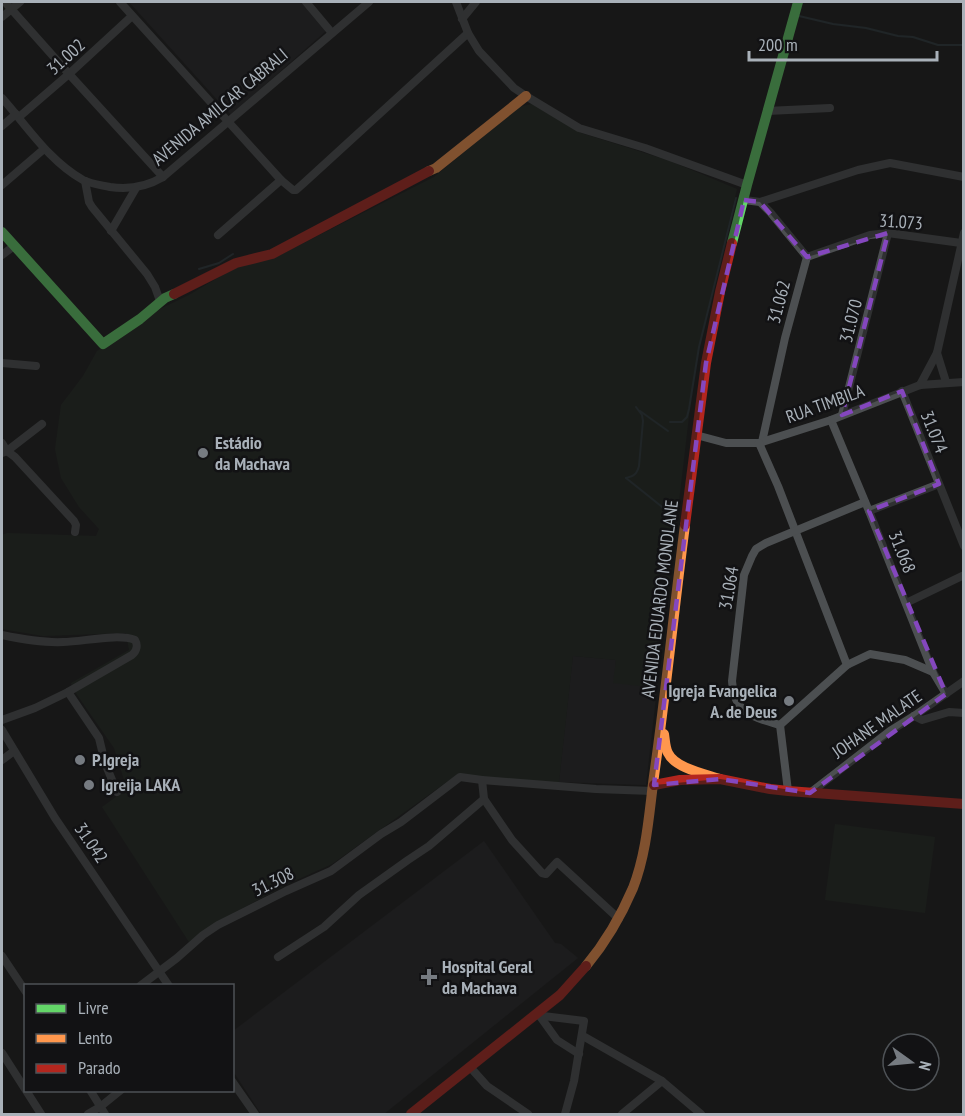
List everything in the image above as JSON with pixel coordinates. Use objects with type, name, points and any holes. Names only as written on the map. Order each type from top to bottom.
[{"type":"main road","name":"AVENIDA EDUARDO MONDLANE","points":[[411,1114],[560,995],[599,950],[620,919],[633,887],[643,855],[653,788],[706,363],[747,185],[798,2]]},
{"type":"main road","points":[[2,232],[103,344],[140,319],[160,300],[236,263],[272,254],[436,168],[525,96]]},
{"type":"main road","points":[[662,723],[668,753],[673,760],[720,779],[788,791],[963,804]]},
{"type":"main road","points":[[653,788],[680,780],[720,779]]},
{"type":"street","points":[[5,2],[163,177]]},
{"type":"street","points":[[2,17],[20,2]]},
{"type":"street","points":[[120,2],[281,180],[290,189],[296,190],[468,33]]},
{"type":"street","points":[[306,2],[332,33]]},
{"type":"street","name":"AVENIDA AMILCAR CABRALI","points":[[85,181],[115,187],[136,188],[163,177],[369,2]]},
{"type":"street","points":[[456,2],[468,33],[479,51],[514,88],[525,96],[579,128],[645,148],[747,185]]},
{"type":"street","points":[[462,19],[476,2]]},
{"type":"street","name":"31.002","points":[[2,126],[69,74],[132,16]]},
{"type":"street","points":[[2,98],[44,149],[85,181],[92,207],[155,287],[160,300]]},
{"type":"street","points":[[767,111],[830,108]]},
{"type":"street","points":[[2,185],[44,149]]},
{"type":"street","points":[[744,200],[760,202],[858,170],[890,164],[963,177]]},
{"type":"street","points":[[218,235],[281,180]]},
{"type":"street","points":[[111,231],[136,188]]},
{"type":"street","points":[[760,202],[807,257]]},
{"type":"street","name":"31.073","points":[[807,257],[870,235],[888,233],[961,243]]},
{"type":"street","name":"31.070","points":[[842,415],[888,233]]},
{"type":"street","points":[[920,385],[937,353],[959,266],[963,233]]},
{"type":"street","points":[[2,255],[14,246]]},
{"type":"street","name":"31.062","points":[[760,442],[807,257]]},
{"type":"street","points":[[937,353],[946,382]]},
{"type":"street","points":[[2,363],[36,366]]},
{"type":"street","name":"RUA TIMBILA","points":[[696,435],[726,443],[760,442],[831,420],[920,385],[963,382]]},
{"type":"street","name":"31.074","points":[[902,391],[963,546]]},
{"type":"street","name":"31.068","points":[[831,420],[933,672],[946,694]]},
{"type":"street","points":[[4,452],[42,424]]},
{"type":"street","points":[[760,442],[847,665]]},
{"type":"street","points":[[2,443],[4,452]]},
{"type":"street","points":[[4,452],[15,457],[74,521],[75,532]]},
{"type":"street","points":[[869,511],[939,484]]},
{"type":"street","name":"31.064","points":[[780,725],[748,714],[741,709],[732,692],[741,598],[747,566],[756,549],[766,543],[865,502]]},
{"type":"street","points":[[906,603],[963,575]]},
{"type":"street","points":[[2,634],[17,638],[62,642],[119,637],[131,638],[137,643],[136,652],[132,655],[68,692],[35,708],[2,720]]},
{"type":"street","points":[[788,791],[780,725],[847,665],[870,654],[905,660],[933,672]]},
{"type":"street","name":"JOHANE MALATE","points":[[810,792],[881,737],[963,681]]},
{"type":"street","points":[[68,692],[99,738],[105,764],[117,792]]},
{"type":"street","points":[[914,716],[922,720],[949,712],[963,713]]},
{"type":"street","name":"31.042","points":[[2,730],[55,818],[169,984]]},
{"type":"street","points":[[2,760],[14,751]]},
{"type":"street","name":"31.308","points":[[142,984],[218,925],[331,871],[460,777],[597,789],[653,788]]},
{"type":"street","points":[[482,780],[484,799],[512,840],[542,873],[546,874],[557,862],[620,919]]},
{"type":"street","points":[[278,957],[324,927],[359,895],[429,846],[484,799]]},
{"type":"street","points":[[2,956],[4,966],[24,990]]},
{"type":"street","points":[[536,1015],[584,1022],[574,1081],[565,1114]]},
{"type":"street","points":[[536,1015],[557,1040],[579,1054]]},
{"type":"street","points":[[583,1036],[662,1081],[701,1114]]},
{"type":"street","points":[[2,1053],[24,1088]]},
{"type":"street","points":[[470,1067],[487,1086],[528,1114]]},
{"type":"street","points":[[622,1114],[662,1081]]},
{"type":"street","points":[[234,1084],[253,1112],[243,1114]]},
{"type":"street","points":[[26,1092],[40,1114]]},
{"type":"street","points":[[91,1092],[103,1111]]},
{"type":"street","points":[[88,1114],[103,1111],[118,1092]]},
{"type":"highlighted area","points":[[744,200],[760,202],[807,257],[888,233],[842,415],[902,391],[939,484],[869,511],[946,694],[810,793],[720,779],[654,785],[706,363]]},
{"type":"shaded area","points":[[129,2],[302,2],[327,30],[231,115]]},
{"type":"shaded area","points":[[532,104],[581,133],[670,161],[737,189],[699,346],[657,688],[613,683],[616,660],[573,656],[559,782],[448,781],[332,864],[220,920],[189,942],[102,807],[127,789],[114,748],[71,683],[129,650],[126,633],[43,636],[2,629],[2,535],[7,533],[96,536],[99,529],[79,507],[61,478],[55,449],[61,405],[83,376],[97,351],[156,311],[189,295],[237,264],[280,255],[434,177],[519,107]]},
{"type":"shaded area","points":[[573,656],[616,660],[614,682],[657,688],[646,785],[559,782]]},
{"type":"shaded area","points":[[835,824],[935,837],[925,913],[825,900]]},
{"type":"shaded area","name":"Hospital Geral da Machava","points":[[484,841],[555,943],[561,944],[578,958],[384,1114],[261,1114],[234,1073],[234,1030]]},
{"type":"waterway","points":[[799,16],[913,37],[938,45],[964,45]]},
{"type":"waterway","points":[[670,422],[682,422],[687,417],[699,347],[736,198]]},
{"type":"waterway","points":[[199,269],[219,263],[233,254]]},
{"type":"waterway","points":[[626,478],[635,474],[639,466],[643,421],[636,407]]},
{"type":"waterway","points":[[640,411],[668,431]]},
{"type":"waterway","points":[[626,478],[666,510]]},
{"type":"traffic: fast","points":[[732,243],[798,2]]},
{"type":"traffic: fast","points":[[2,232],[103,344],[140,319],[165,298],[174,294]]},
{"type":"traffic: slow","points":[[429,171],[436,168],[526,96]]},
{"type":"traffic: slow","points":[[586,966],[623,909],[633,888],[641,861],[649,818],[685,525]]},
{"type":"traffic: slow","points":[[664,734],[667,751],[677,763],[720,779]]},
{"type":"traffic: jam","points":[[174,294],[236,263],[272,254],[429,171]]},
{"type":"traffic: jam","points":[[685,525],[706,363],[732,243]]},
{"type":"traffic: jam","points":[[654,785],[680,780],[720,779],[788,791],[964,804]]},
{"type":"traffic: jam","points":[[411,1114],[560,995],[586,966]]},
{"type":"place","name":"Estádio da Machava","points":[[203,453]]},
{"type":"place","name":"Igreja Evangelica A. de Deus","points":[[789,701]]},
{"type":"place","name":"P.Igreja","points":[[80,760]]},
{"type":"place","name":"Igreija LAKA","points":[[89,785]]},
{"type":"place","name":"Hospital Geral da Machava","points":[[429,977]]}]
